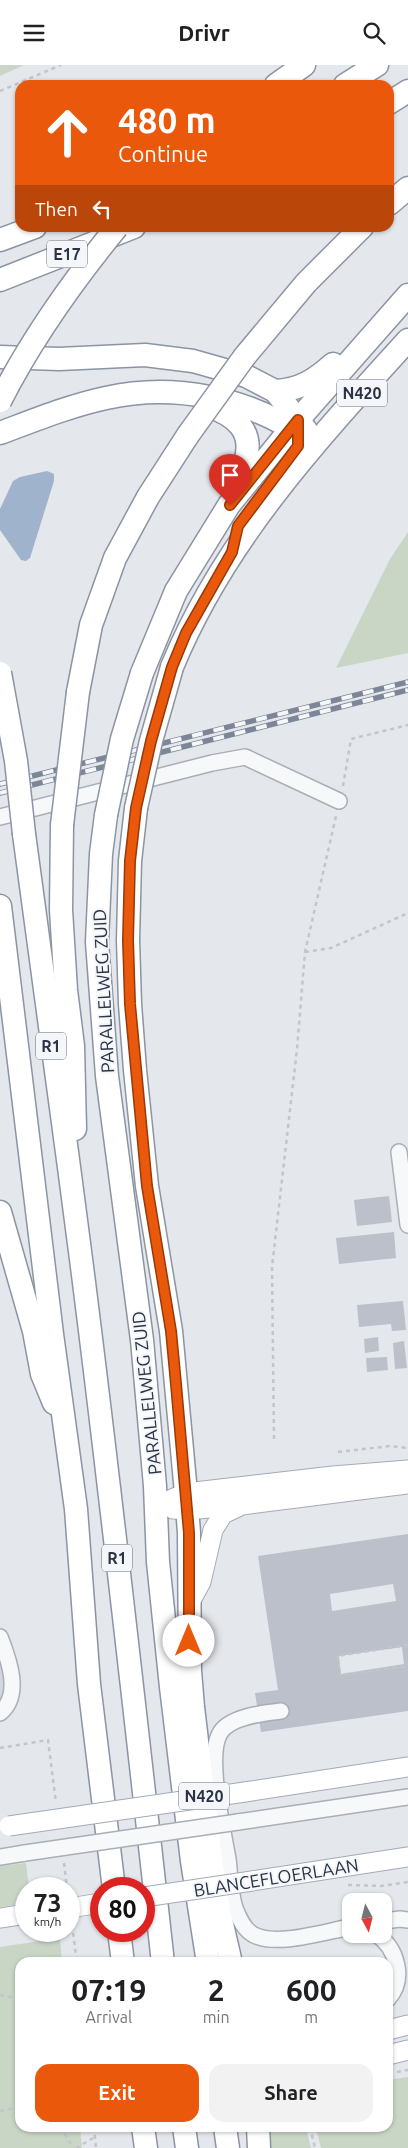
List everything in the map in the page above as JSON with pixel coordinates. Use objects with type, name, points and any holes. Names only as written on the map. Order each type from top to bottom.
[{"type":"highway","points":[[283,80],[304,65]]},
{"type":"highway","points":[[353,80],[377,65]]},
{"type":"highway","points":[[394,100],[408,91]]},
{"type":"highway","points":[[394,200],[408,188]]},
{"type":"highway","name":"E17","points":[[0,240],[21,232]]},
{"type":"highway","points":[[0,401],[14,372],[42,327],[74,280],[114,232]]},
{"type":"highway","name":"E17","points":[[0,281],[122,232]]},
{"type":"highway","points":[[81,1257],[73,1046],[66,991],[61,910],[62,825],[78,692],[91,625],[115,558],[148,497],[188,435],[245,356],[306,283],[357,232]]},
{"type":"highway","name":"PARALLELWEG ZUID","points":[[230,1957],[219,1911],[211,1859],[190,1671],[187,1502],[171,1331],[147,1186],[130,1004],[128,940],[130,861],[136,808],[151,741],[172,667],[186,633],[232,552],[276,491],[301,432],[363,346],[408,295]]},
{"type":"highway","name":"PARALLELWEG ZUID","points":[[156,1507],[142,1340],[107,1076],[97,942],[101,854],[106,815],[122,739],[142,673],[176,591],[230,505],[301,432],[408,340]]},
{"type":"highway","points":[[275,391],[298,389],[310,382],[346,353],[363,346]]},
{"type":"highway","points":[[0,357],[59,359],[145,355],[194,361],[246,376],[275,391],[301,432]]},
{"type":"highway","points":[[0,433],[64,410],[106,398],[139,392],[181,391],[228,401],[260,412],[301,432]]},
{"type":"highway","points":[[181,391],[200,403],[226,412],[242,427],[249,442],[245,463],[234,481],[230,505]]},
{"type":"highway","name":"R1","points":[[0,673],[16,761],[50,1036],[81,1257],[145,1786],[162,1957]]},
{"type":"highway","name":"R1","points":[[0,906],[76,1509],[89,1684],[113,1877]]},
{"type":"highway","points":[[0,1212],[34,1331],[42,1374],[66,1431]]},
{"type":"highway","name":"N420","points":[[156,1507],[158,1562],[170,1687],[192,1861],[207,1957]]},
{"type":"highway","points":[[120,1942],[122,1957]]},
{"type":"highway","points":[[144,2132],[146,2148]]},
{"type":"highway","points":[[184,2132],[186,2148]]},
{"type":"highway","points":[[226,2132],[228,2148]]},
{"type":"highway","points":[[258,2132],[259,2148]]},
{"type":"main road","points":[[156,1507],[333,1476],[408,1470]]},
{"type":"main road","points":[[187,1502],[242,1505],[408,1484]]},
{"type":"main road","points":[[189,1604],[201,1582],[213,1530],[224,1514],[242,1505]]},
{"type":"main road","points":[[5,1827],[408,1767]]},
{"type":"main road","name":"BLANCEFLOERLAAN","points":[[155,1895],[408,1857]]},
{"type":"main road","points":[[373,1862],[408,1864]]},
{"type":"main road","points":[[393,2029],[408,2025]]},
{"type":"main road","points":[[393,2054],[408,2050]]},
{"type":"lane","points":[[0,817],[212,763],[246,757],[339,801]]},
{"type":"lane","points":[[399,1152],[408,1225]]},
{"type":"lane","points":[[0,1637],[12,1674],[12,1691],[7,1708],[0,1713]]},
{"type":"lane","points":[[281,1711],[258,1713],[229,1724],[219,1733],[215,1751],[216,1775],[234,1905],[244,1925],[253,1934],[266,1939],[283,1939],[342,1929]]},
{"type":"lane","points":[[0,1857],[408,1797]]},
{"type":"lane","points":[[392,1920],[408,1920]]},
{"type":"lane","points":[[387,1943],[396,1960],[396,1983],[393,1989]]},
{"type":"path","points":[[26,80],[61,65]]},
{"type":"path","points":[[0,91],[15,85]]},
{"type":"path","points":[[274,1439],[272,1267],[297,1049],[305,952],[344,780],[351,739],[408,725]]},
{"type":"path","points":[[305,952],[331,949],[408,913]]},
{"type":"path","points":[[338,1452],[390,1446],[408,1448]]},
{"type":"path","points":[[408,1645],[337,1655],[340,1675],[408,1666]]},
{"type":"path","points":[[0,1748],[48,1740]]},
{"type":"path","points":[[74,1942],[76,1957]]},
{"type":"path","points":[[0,1995],[15,1998]]},
{"type":"path","points":[[0,2111],[15,2108]]},
{"type":"path","points":[[64,2132],[75,2148],[95,2137]]},
{"type":"path","points":[[94,2132],[96,2148]]},
{"type":"path","points":[[311,2132],[315,2148]]},
{"type":"shaded area","points":[[0,1644],[10,1691],[0,1705]]},
{"type":"green space","points":[[0,65],[24,65],[0,76]]},
{"type":"green space","points":[[408,532],[408,653],[336,668],[390,559]]},
{"type":"green space","points":[[26,1863],[28,1877],[15,1877],[15,1905],[0,1907],[0,1866]]},
{"type":"green space","points":[[33,1942],[60,1942],[62,1957],[15,1957],[15,2132],[80,2132],[82,2148],[0,2148],[0,1947]]},
{"type":"green space","points":[[408,2077],[408,2148],[321,2148],[317,2132],[393,2132],[393,2079]]},
{"type":"green space","points":[[269,2132],[307,2132],[311,2148],[270,2148]]},
{"type":"water","points":[[47,471],[54,474],[54,481],[30,558],[26,561],[21,560],[0,530],[0,509],[13,481],[20,477]]},
{"type":"building","points":[[389,1196],[392,1222],[357,1226],[354,1200]]},
{"type":"building","points":[[394,1232],[396,1258],[339,1264],[336,1238]]},
{"type":"building","points":[[403,1301],[406,1330],[392,1331],[391,1324],[359,1327],[357,1305]]},
{"type":"building","points":[[378,1337],[379,1351],[365,1353],[364,1339]]},
{"type":"building","points":[[404,1341],[407,1368],[395,1369],[393,1343]]},
{"type":"building","points":[[387,1357],[388,1370],[367,1372],[366,1358]]},
{"type":"building","points":[[408,1534],[408,1711],[261,1732],[255,1693],[278,1690],[258,1556]],"holes":[[[393,1584],[396,1601],[332,1611],[330,1594]],[[402,1647],[404,1664],[341,1674],[339,1656]]]},
{"type":"railway","points":[[0,784],[408,682]]},
{"type":"railway","points":[[0,793],[408,690]]},
{"type":"route","points":[[189,1641],[189,1533],[176,1384],[171,1331],[147,1186],[130,1004],[128,940],[130,861],[136,808],[151,741],[172,667],[186,633],[232,552],[238,526],[298,446],[298,420],[230,505]]}]
